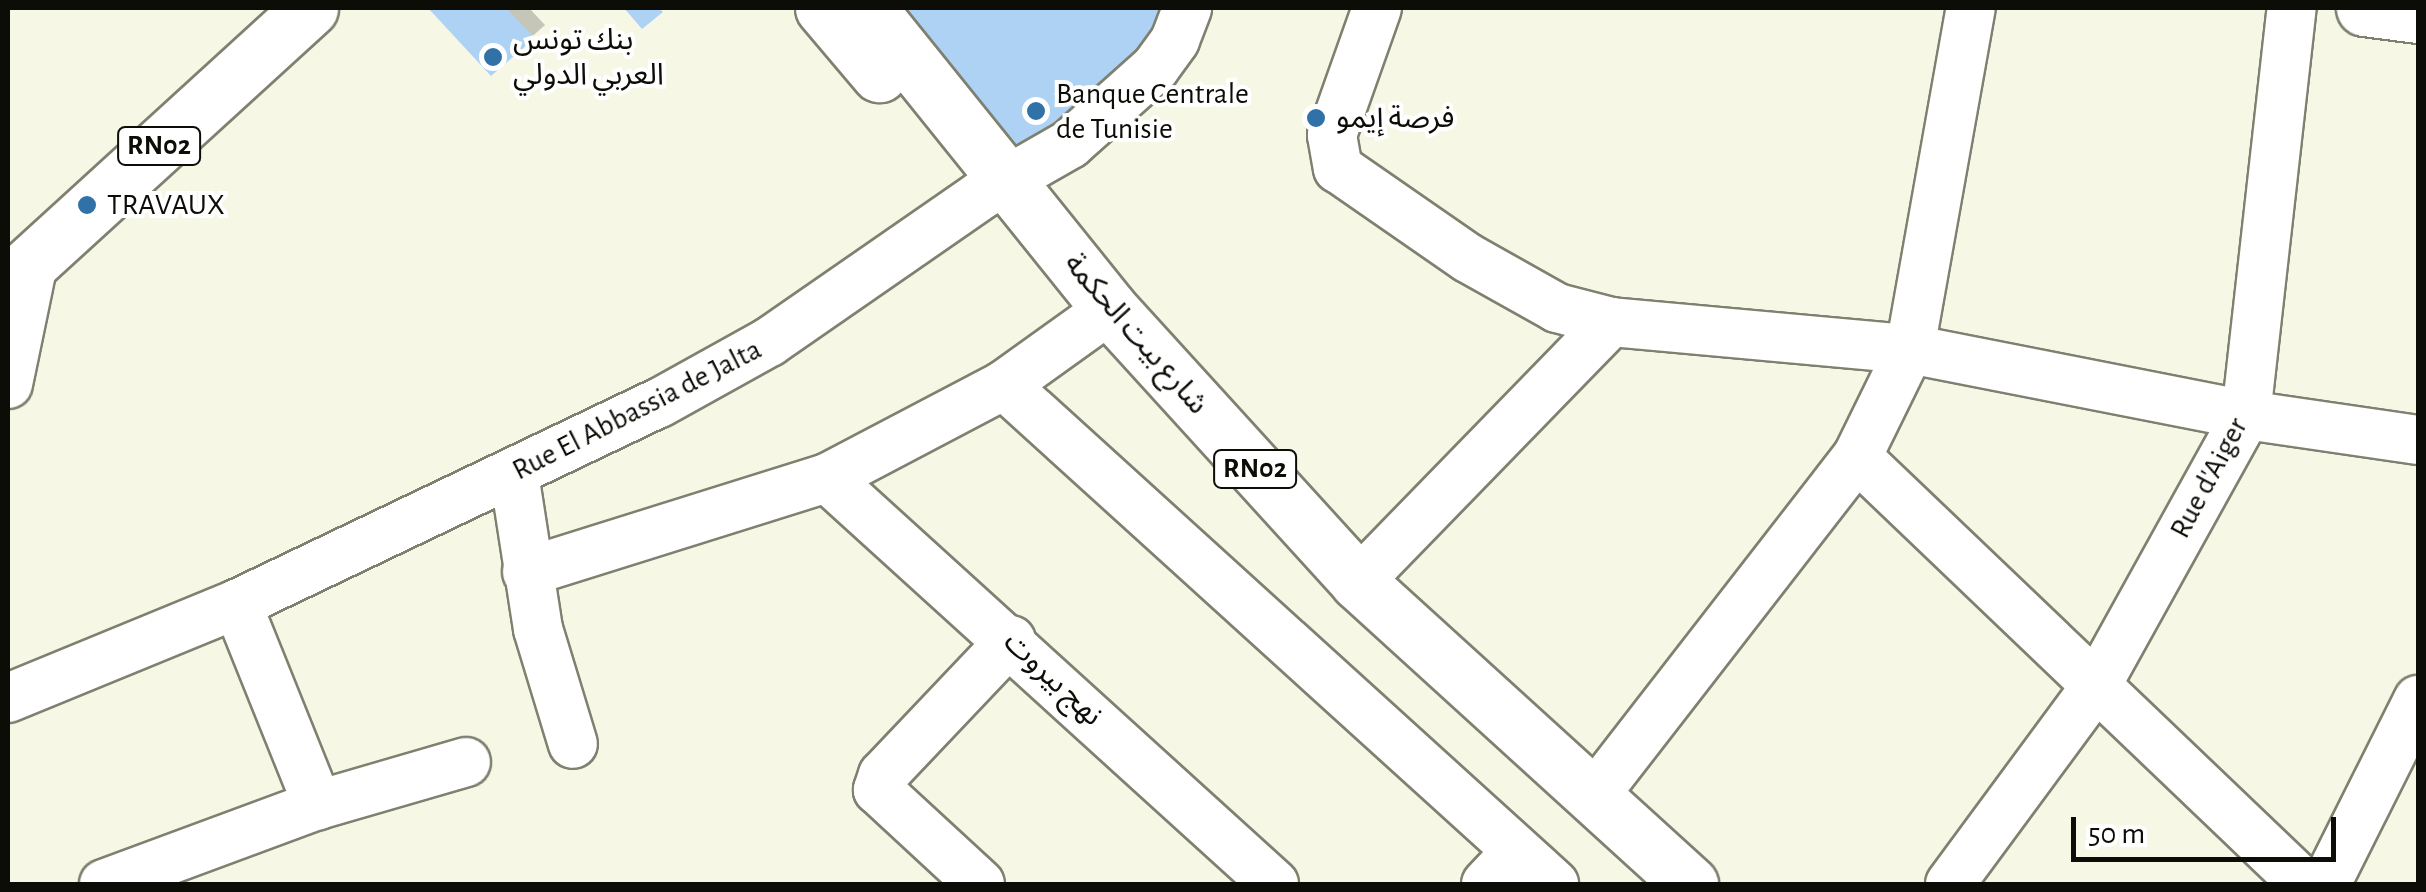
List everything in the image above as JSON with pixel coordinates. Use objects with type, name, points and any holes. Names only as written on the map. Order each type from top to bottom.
[{"type":"main road","name":"RN02","points":[[20,274],[310,8]]},
{"type":"main road","name":"شارع بيت الحكمة","points":[[823,8],[995,188]]},
{"type":"main road","name":"شارع بيت الحكمة","points":[[868,8],[995,188],[1332,600],[1634,884]]},
{"type":"main road","points":[[2364,8],[2418,15]]},
{"type":"main road","name":"شارع بيت الحكمة","points":[[1098,317],[1358,582],[1690,884]]},
{"type":"street","name":"Rue El Abbassia de Jalta","points":[[8,698],[236,604],[514,474],[770,342],[1120,104],[1175,40],[1187,8]]},
{"type":"street","points":[[1377,8],[1332,135],[1338,168],[1512,283],[1557,308],[1611,322],[1910,348],[2246,415],[2418,440]]},
{"type":"street","points":[[1593,797],[1857,457],[1910,348],[1971,8]]},
{"type":"street","name":"Rue d'Aiger","points":[[1950,884],[2096,686],[2246,415],[2292,8]]},
{"type":"street","points":[[8,384],[20,274]]},
{"type":"street","points":[[526,572],[827,478],[1004,385],[1098,317]]},
{"type":"street","points":[[1358,582],[1611,322]]},
{"type":"street","points":[[1004,385],[1501,868],[1554,884]]},
{"type":"street","points":[[1857,457],[2304,884]]},
{"type":"street","points":[[514,474],[526,572],[572,744]]},
{"type":"street","name":"نهج بيروت","points":[[827,478],[1011,640],[1274,884]]},
{"type":"street","points":[[236,604],[318,805]]},
{"type":"street","points":[[980,884],[878,790],[883,775],[1011,640]]},
{"type":"street","points":[[2326,884],[2418,700]]},
{"type":"street","points":[[114,883],[318,805],[466,762]]},
{"type":"street","points":[[901,814],[930,884]]},
{"type":"building","name":"بنك تونس العربي الدولي","points":[[428,8],[506,8],[535,38],[491,76]]},
{"type":"building","points":[[624,8],[659,8],[663,12],[642,29]]},
{"type":"building","name":"Banque Centrale de Tunisie","points":[[890,8],[1167,8],[1156,56],[1028,166]]},
{"type":"place","name":"بنك تونس العربي الدولي","points":[[493,57]]},
{"type":"place","name":"Banque Centrale de Tunisie","points":[[1036,111]]},
{"type":"place","name":"فرصة إيمو","points":[[1316,118]]},
{"type":"place","name":"TRAVAUX","points":[[87,205]]}]
